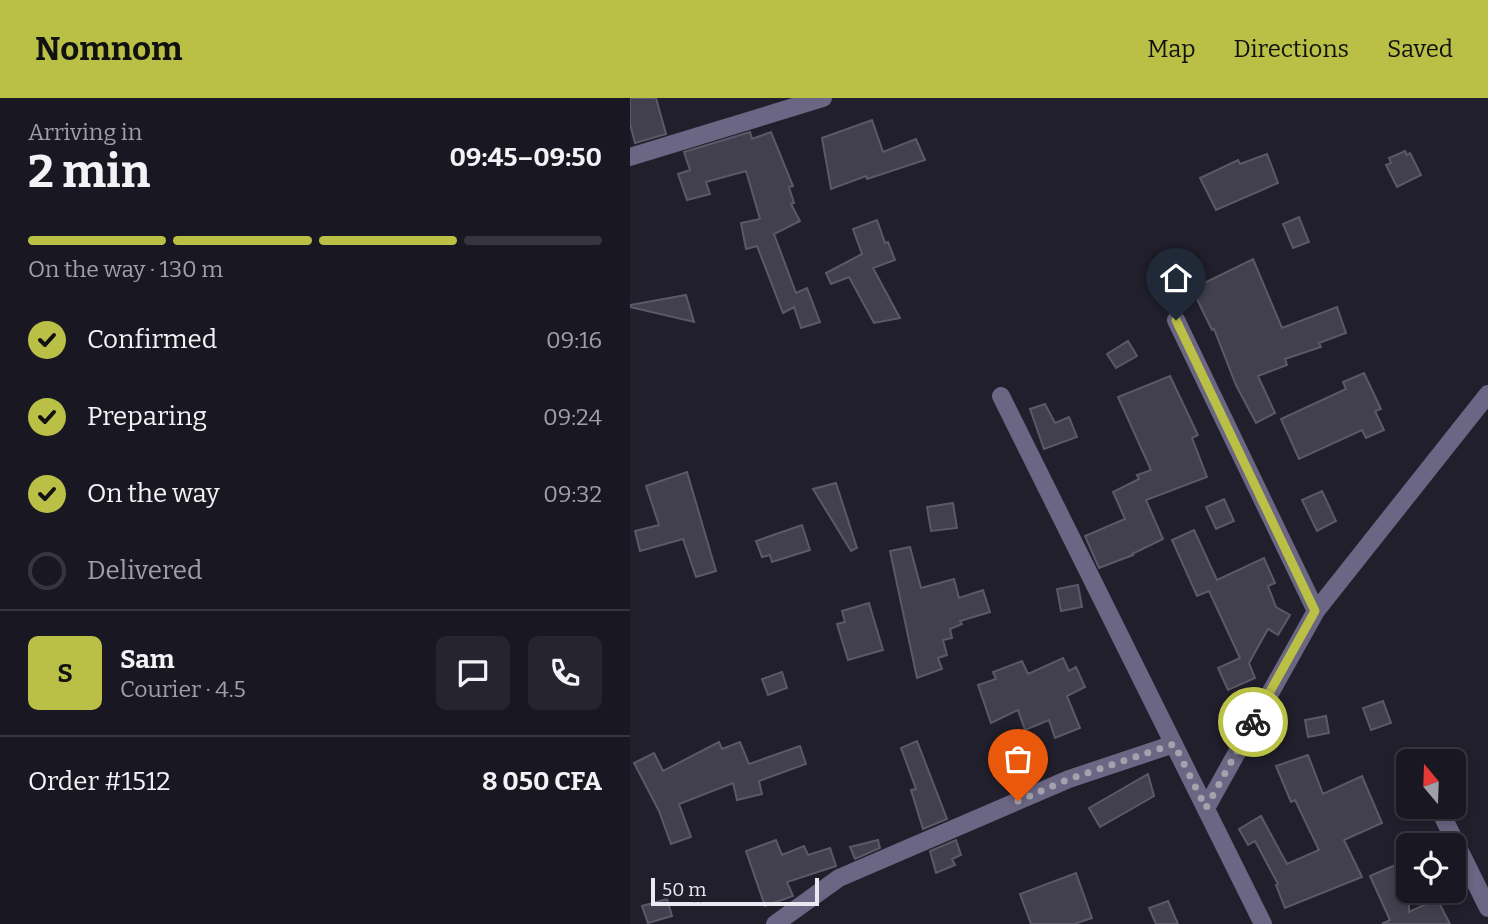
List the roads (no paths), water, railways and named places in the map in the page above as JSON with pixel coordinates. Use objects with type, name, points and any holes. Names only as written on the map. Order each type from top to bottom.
[{"type":"street","points":[[630,157],[823,98]]},
{"type":"street","points":[[1176,320],[1315,611]]},
{"type":"street","points":[[1206,808],[1315,611],[1488,394]]},
{"type":"street","points":[[1001,396],[1263,924]]},
{"type":"street","points":[[775,924],[839,878],[1069,779],[1174,744]]},
{"type":"street","points":[[1444,819],[1488,908]]}]
